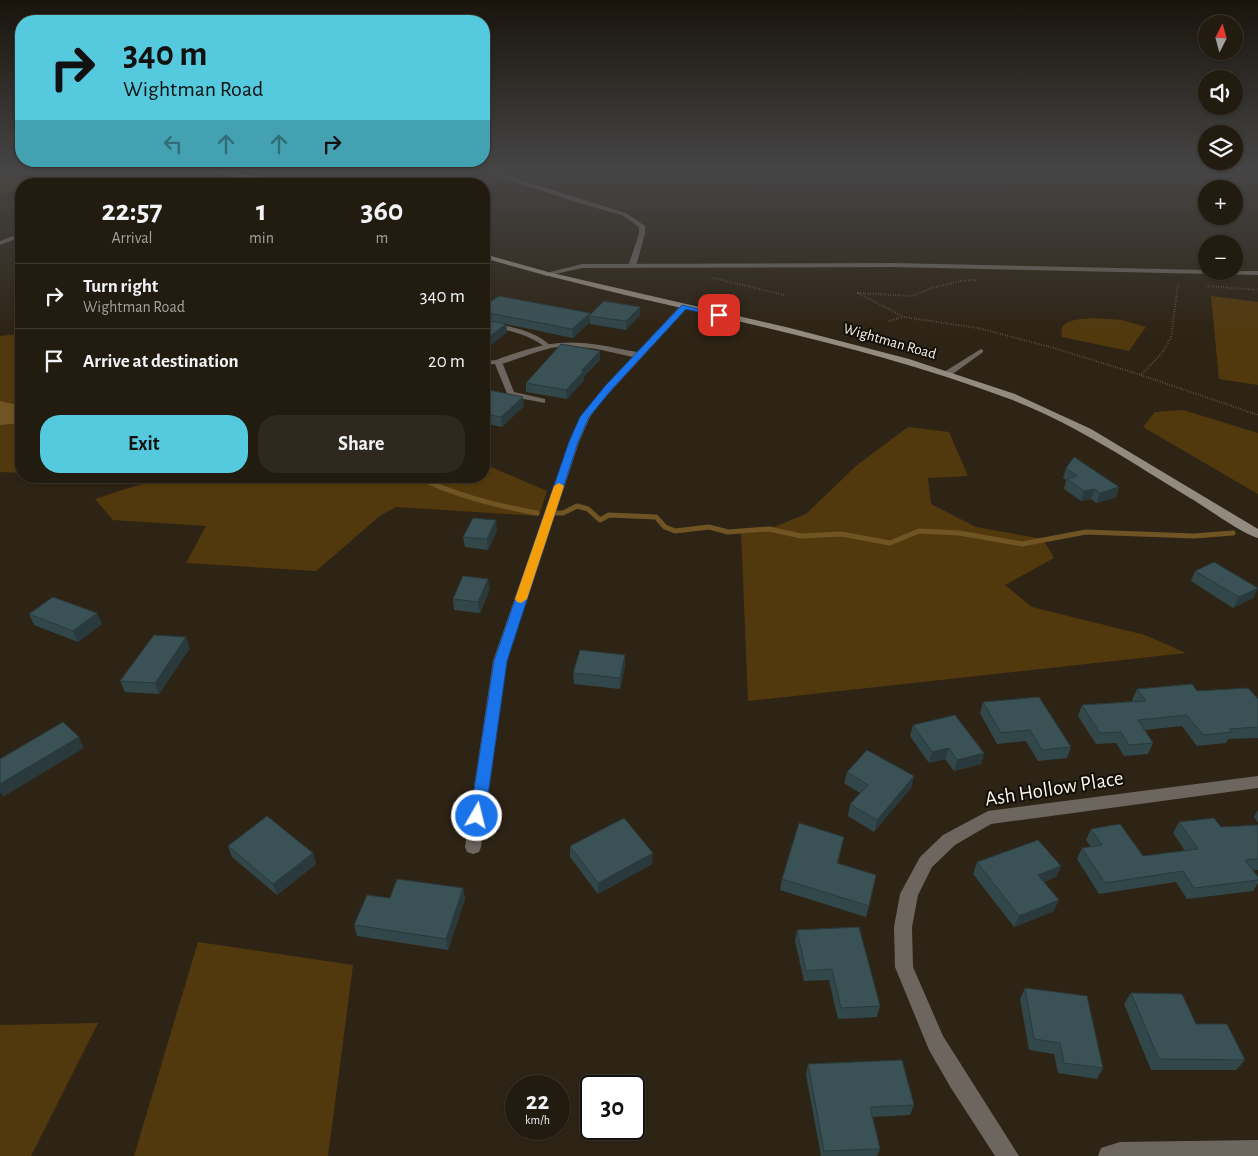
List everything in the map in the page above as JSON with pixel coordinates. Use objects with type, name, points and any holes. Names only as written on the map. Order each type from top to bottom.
[{"type":"main road","name":"Wightman Road","points":[[490,258],[546,274],[790,331],[947,374],[1012,396],[1087,431],[1258,534]]},
{"type":"street","points":[[632,266],[642,234],[642,226],[639,224]]},
{"type":"street","points":[[0,243],[15,238]]},
{"type":"street","points":[[546,274],[582,266],[702,265],[893,265],[1258,272]]},
{"type":"street","points":[[473,846],[500,661],[574,442],[585,417],[598,400],[684,307]]},
{"type":"street","points":[[498,362],[548,347],[565,344],[583,345],[638,356]]},
{"type":"street","name":"Ash Hollow Place","points":[[1008,1156],[958,1081],[936,1043],[904,967],[903,927],[909,894],[926,862],[949,840],[988,818],[1258,782]]},
{"type":"street","points":[[1109,1156],[1120,1153],[1258,1151]]},
{"type":"lane","points":[[490,325],[521,331],[539,338],[548,347]]},
{"type":"lane","points":[[947,374],[982,351]]},
{"type":"lane","points":[[490,363],[498,362],[511,394],[542,401]]},
{"type":"path","points":[[702,265],[709,278],[784,296]]},
{"type":"path","points":[[979,280],[961,281],[912,296],[858,293],[904,317],[978,328],[1054,348],[1258,415]]},
{"type":"path","points":[[1141,375],[1162,354],[1171,338],[1174,324],[1176,284],[1184,284]]},
{"type":"path","points":[[1199,285],[1258,290]]},
{"type":"path","points":[[890,321],[904,317]]},
{"type":"shaded area","points":[[1211,296],[1258,302],[1258,385],[1219,379]]},
{"type":"shaded area","points":[[1078,319],[1122,320],[1146,327],[1129,351],[1062,337],[1061,331],[1067,323]]},
{"type":"shaded area","points":[[15,335],[15,473],[0,472],[0,336]]},
{"type":"shaded area","points":[[0,401],[15,405],[15,424],[0,425]]},
{"type":"shaded area","points":[[1183,410],[1258,433],[1258,494],[1143,427],[1155,412]]},
{"type":"shaded area","points":[[908,427],[949,432],[968,476],[928,478],[931,504],[976,527],[1043,539],[1054,558],[1005,585],[1032,607],[1145,635],[1186,653],[748,701],[741,529],[769,529],[806,514],[856,466]]},
{"type":"shaded area","points":[[490,467],[547,491],[539,516],[396,507],[381,515],[316,571],[186,563],[206,526],[113,520],[95,499],[144,483],[490,483]]},
{"type":"shaded area","points":[[198,942],[353,965],[328,1156],[134,1156]]},
{"type":"shaded area","points":[[98,1023],[31,1156],[0,1156],[0,1025]]},
{"type":"building","points":[[499,296],[590,313],[572,329],[490,313],[490,302]]},
{"type":"building","points":[[604,301],[640,307],[626,321],[589,316]]},
{"type":"building","points":[[490,321],[506,324],[490,336]]},
{"type":"building","points":[[561,344],[600,351],[566,390],[526,383]]},
{"type":"building","points":[[490,390],[523,397],[501,417],[490,415]]},
{"type":"building","points":[[1074,457],[1119,487],[1100,493],[1095,489],[1084,491],[1067,479],[1077,476],[1066,468]]},
{"type":"building","points":[[473,518],[496,520],[487,539],[463,537]]},
{"type":"building","points":[[1214,562],[1258,588],[1239,597],[1195,571]]},
{"type":"building","points":[[463,576],[488,579],[478,602],[453,599]]},
{"type":"building","points":[[53,597],[97,613],[73,631],[29,614]]},
{"type":"building","points":[[154,635],[186,637],[155,683],[120,681]]},
{"type":"building","points":[[580,650],[625,655],[620,678],[573,673]]},
{"type":"building","points":[[1192,684],[1197,691],[1248,688],[1258,699],[1258,727],[1229,729],[1232,732],[1203,735],[1187,715],[1138,720],[1153,743],[1129,745],[1121,732],[1100,733],[1082,705],[1146,701],[1137,689]]},
{"type":"building","points":[[1039,697],[1071,747],[1042,750],[1030,730],[1001,733],[983,702]]},
{"type":"building","points":[[955,715],[984,753],[957,760],[949,748],[932,752],[913,725]]},
{"type":"building","points":[[63,722],[79,737],[0,784],[0,759]]},
{"type":"building","points":[[867,750],[914,776],[877,820],[850,804],[868,785],[847,772]]},
{"type":"building","points":[[267,816],[313,853],[273,884],[228,846]]},
{"type":"building","points":[[624,818],[653,853],[598,883],[570,846]]},
{"type":"building","points":[[1214,818],[1221,827],[1258,825],[1258,859],[1245,860],[1258,877],[1258,880],[1194,888],[1183,871],[1105,883],[1082,848],[1102,845],[1091,829],[1120,824],[1143,856],[1198,849],[1179,822]]},
{"type":"building","points":[[799,823],[844,837],[837,863],[876,875],[869,906],[782,879]]},
{"type":"building","points":[[1038,840],[1061,866],[1038,875],[1059,900],[1019,916],[977,862]]},
{"type":"building","points":[[397,879],[463,888],[446,939],[354,925],[367,895],[390,898]]},
{"type":"building","points":[[859,927],[880,1006],[841,1008],[832,969],[806,971],[797,930]]},
{"type":"building","points":[[1025,988],[1087,996],[1103,1068],[1064,1063],[1060,1043],[1034,1039]]},
{"type":"building","points":[[1131,993],[1182,994],[1196,1024],[1227,1024],[1245,1060],[1159,1059]]},
{"type":"building","points":[[902,1060],[914,1105],[870,1107],[880,1149],[824,1151],[808,1064]]},
{"type":"waterway","points":[[431,483],[474,499],[537,513]]},
{"type":"waterway","points":[[556,513],[563,513],[577,506],[588,509],[600,520],[609,515],[656,517],[665,527],[675,531],[709,527],[728,532],[769,529],[801,536],[841,534],[890,543],[919,531],[959,533],[1022,544],[1086,532],[1194,536],[1233,533]]},
{"type":"slow traffic","points":[[521,599],[559,486]]},
{"type":"route","points":[[477,816],[500,661],[574,442],[585,417],[609,387],[684,307],[719,315]]}]
